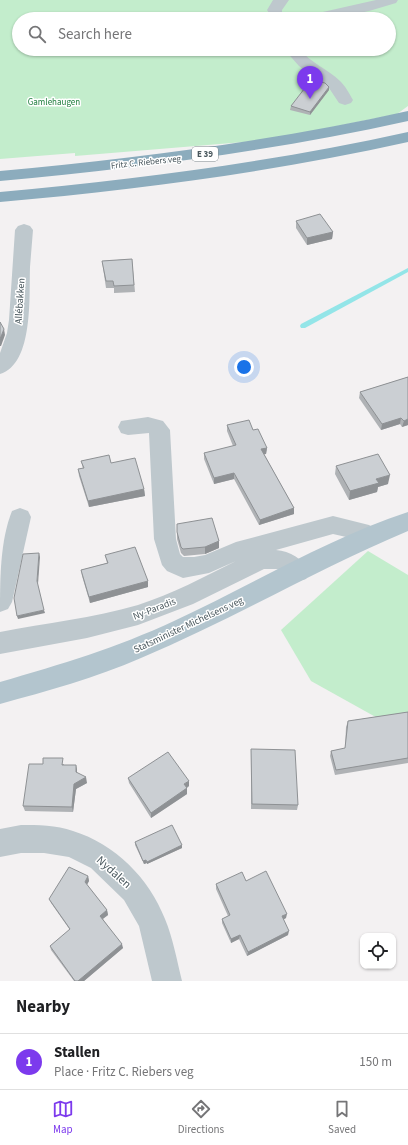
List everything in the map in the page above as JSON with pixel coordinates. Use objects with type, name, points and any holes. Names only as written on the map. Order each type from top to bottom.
[{"type":"highway","name":"Fritz C. Riebers veg","points":[[0,176],[130,163],[254,147],[359,128],[408,116]]},
{"type":"highway","name":"Fritz C. Riebers veg","points":[[0,197],[200,176],[321,156],[408,137]]},
{"type":"main road","name":"Statsminister Michelsens veg","points":[[0,693],[102,663],[174,632],[369,537],[408,521]]},
{"type":"street","points":[[274,12],[274,6],[282,0]]},
{"type":"street","points":[[348,12],[369,8],[391,0]]},
{"type":"street","points":[[297,56],[331,80],[341,91],[345,100]]},
{"type":"street","name":"Allébakken","points":[[0,368],[8,356],[15,340],[18,327],[24,230]]},
{"type":"street","points":[[128,427],[150,424],[155,426],[158,430],[164,539],[170,558],[175,564],[183,568],[209,563],[236,551],[333,526],[361,530],[369,537]]},
{"type":"street","points":[[0,602],[20,517]]},
{"type":"street","name":"Ny-Paradis","points":[[2,643],[99,626],[139,615],[170,603],[261,560],[275,558],[283,559],[298,572]]},
{"type":"street","name":"Nydalen","points":[[0,843],[21,839],[44,839],[72,844],[101,858],[134,890],[152,920],[167,981]]},
{"type":"green space","name":"Gamlehaugen","points":[[0,0],[408,0],[408,106],[397,114],[268,140],[75,156],[75,153],[0,159]]},
{"type":"green space","points":[[368,551],[408,575],[408,735],[311,681],[281,630]]},
{"type":"building","points":[[311,80],[325,83],[329,87],[310,112],[291,106]]},
{"type":"building","points":[[320,214],[333,232],[307,238],[296,221]]},
{"type":"building","points":[[132,259],[134,285],[114,286],[113,281],[106,281],[102,261]]},
{"type":"building","points":[[0,322],[4,329],[0,339]]},
{"type":"building","points":[[408,377],[408,419],[404,421],[401,418],[382,424],[360,392]]},
{"type":"building","points":[[249,420],[253,430],[258,429],[267,448],[261,449],[294,508],[260,520],[234,473],[214,478],[204,453],[236,445],[227,425]]},
{"type":"building","points":[[378,454],[390,475],[376,479],[379,483],[350,491],[336,466]]},
{"type":"building","points":[[109,455],[111,463],[135,458],[144,489],[88,501],[78,469],[84,468],[81,461]]},
{"type":"building","points":[[212,518],[219,541],[205,547],[183,549],[181,547],[177,532],[177,524]]},
{"type":"building","points":[[135,547],[148,581],[89,597],[81,570],[108,563],[105,555]]},
{"type":"building","points":[[39,553],[37,581],[44,610],[17,616],[14,598],[23,554]]},
{"type":"building","points":[[408,712],[408,758],[336,770],[331,751],[345,748],[348,721]]},
{"type":"building","points":[[251,749],[295,750],[298,805],[252,804]]},
{"type":"building","points":[[168,752],[189,781],[184,784],[187,788],[151,813],[128,778]]},
{"type":"building","points":[[43,758],[63,758],[62,765],[76,765],[76,772],[86,777],[74,784],[72,807],[23,806],[29,764],[43,764]]},
{"type":"building","points":[[172,825],[182,845],[147,862],[146,860],[143,861],[135,842]]},
{"type":"building","points":[[69,867],[88,876],[85,882],[107,910],[100,916],[122,944],[78,981],[75,981],[50,946],[70,929],[49,899]]},
{"type":"building","points":[[266,871],[287,914],[282,916],[289,931],[248,952],[240,935],[231,939],[222,919],[230,915],[216,884],[242,872],[246,881]]},
{"type":"waterway","points":[[303,326],[408,270]]},
{"type":"place","name":"Stallen","points":[[310,99]]}]
